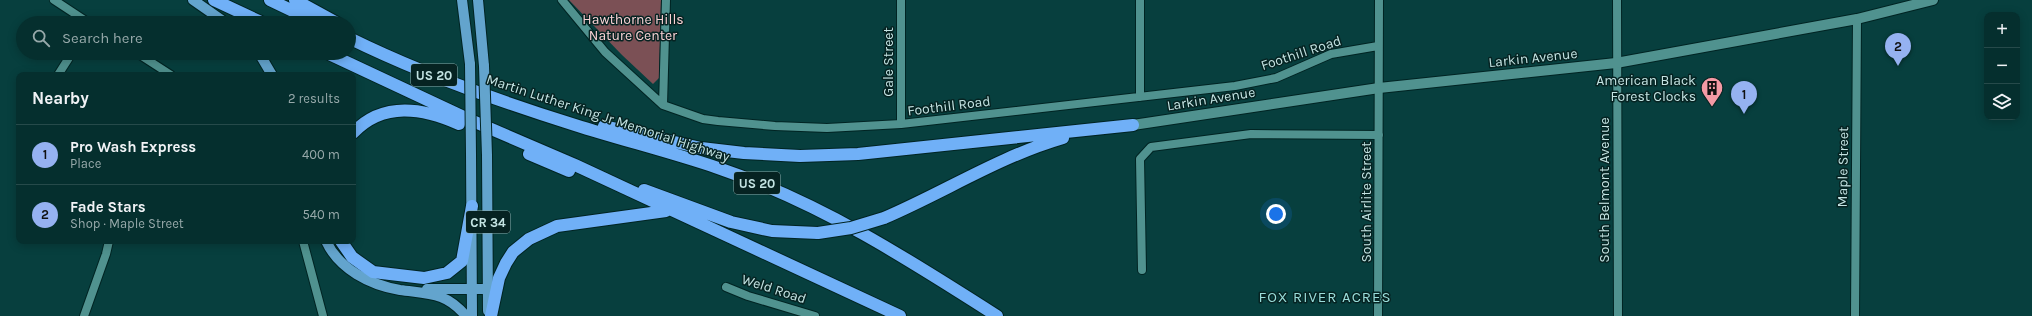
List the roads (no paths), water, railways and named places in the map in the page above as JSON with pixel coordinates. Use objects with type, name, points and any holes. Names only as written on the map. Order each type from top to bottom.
[{"type":"highway","points":[[214,0],[248,16]]},
{"type":"highway","points":[[270,0],[303,16]]},
{"type":"highway","points":[[296,0],[325,16]]},
{"type":"highway","points":[[356,36],[374,50]]},
{"type":"highway","name":"US 20","points":[[356,41],[374,50]]},
{"type":"highway","name":"Martin Luther King Jr Memorial Highway","points":[[374,50],[494,98],[589,129],[719,168],[820,210],[887,247],[997,316]]},
{"type":"highway","name":"US 20","points":[[342,60],[468,119],[575,165],[702,226],[900,316]]},
{"type":"highway","points":[[494,98],[701,148],[744,153],[800,156],[858,154],[1133,125]]},
{"type":"highway","points":[[356,129],[378,116],[401,110],[424,111],[439,115],[551,164],[702,226]]},
{"type":"highway","points":[[575,165],[731,222],[772,231],[818,233],[851,228],[884,218],[913,206],[1005,158],[1042,144],[1070,136],[1133,125]]},
{"type":"highway","points":[[343,244],[352,257],[373,272],[424,278],[447,272],[462,261],[472,206]]},
{"type":"highway","points":[[489,316],[499,278],[506,263],[513,252],[529,239],[557,226],[666,211]]},
{"type":"main road","points":[[193,0],[216,16]]},
{"type":"main road","name":"CR 34","points":[[462,0],[470,64],[472,316]]},
{"type":"main road","name":"CR 34","points":[[478,0],[484,66],[487,155],[489,316]]},
{"type":"main road","name":"Larkin Avenue","points":[[1133,125],[1379,88],[1616,63],[1857,19],[1933,0]]},
{"type":"main road","points":[[263,60],[270,72]]},
{"type":"main road","points":[[327,244],[330,250],[344,266],[364,279],[399,290],[430,293],[446,298],[457,305],[466,316]]},
{"type":"main road","points":[[399,290],[489,289]]},
{"type":"street","points":[[54,0],[79,16]]},
{"type":"street","name":"Foothill Road","points":[[562,0],[605,52],[663,105],[703,119],[742,124],[827,128],[901,124],[1235,86],[1276,78],[1332,54],[1378,46]]},
{"type":"street","points":[[663,105],[666,0]]},
{"type":"street","name":"Gale Street","points":[[901,0],[901,124]]},
{"type":"street","points":[[1140,0],[1140,97]]},
{"type":"street","name":"South Airlite Street","points":[[1378,0],[1378,316]]},
{"type":"street","name":"South Belmont Avenue","points":[[1617,0],[1618,316]]},
{"type":"street","name":"Maple Street","points":[[1855,316],[1857,19]]},
{"type":"street","points":[[60,72],[68,60]]},
{"type":"street","points":[[148,60],[166,72]]},
{"type":"street","points":[[1142,270],[1140,159],[1151,147],[1251,134],[1379,135]]},
{"type":"street","points":[[84,316],[108,244]]},
{"type":"street","points":[[304,244],[323,316]]},
{"type":"street","name":"Weld Road","points":[[726,287],[748,296],[815,316]]},
{"type":"place","name":"Fade Stars","points":[[1898,66]]},
{"type":"place","name":"American Black Forest Clocks","points":[[1712,108]]},
{"type":"place","name":"Pro Wash Express","points":[[1744,114]]},
{"type":"district","name":"FOX RIVER ACRES","points":[[1325,297]]},
{"type":"park label","name":"Hawthorne Hills Nature Center","points":[[633,28]]}]
